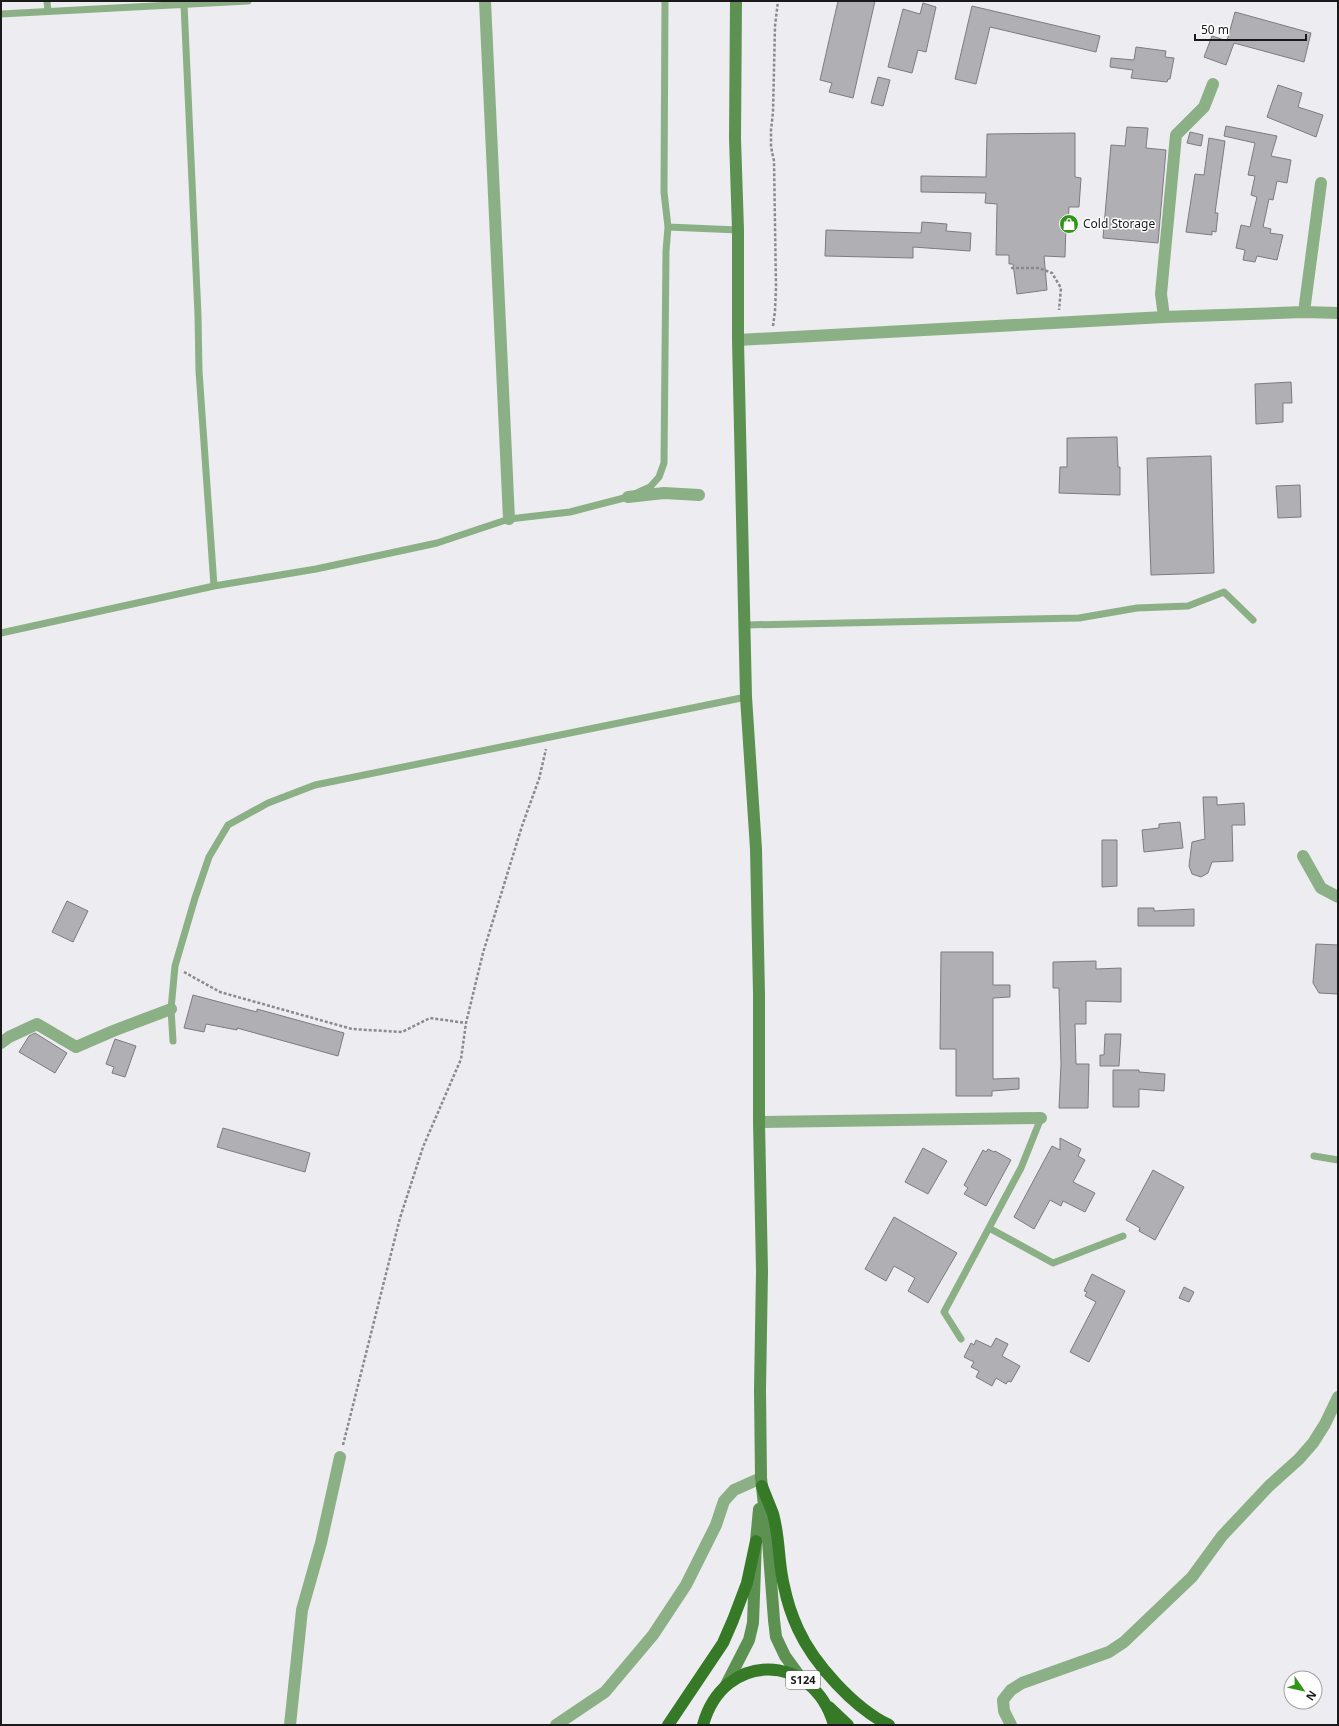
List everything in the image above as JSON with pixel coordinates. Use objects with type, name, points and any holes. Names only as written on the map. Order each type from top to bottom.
[{"type":"main road","name":"S124","points":[[736,1],[735,138],[746,697],[756,848],[759,994],[759,1122],[762,1271],[760,1390],[762,1482],[776,1637],[786,1656],[801,1678]]},
{"type":"main road","name":"S124","points":[[703,1725],[706,1712],[711,1702],[726,1685],[749,1640],[753,1623],[756,1541],[762,1482]]},
{"type":"main road","points":[[762,1482],[773,1514],[784,1585],[798,1630],[808,1646],[836,1682],[866,1711],[889,1725]]},
{"type":"main road","points":[[668,1725],[723,1643],[747,1583],[756,1541]]},
{"type":"main road","name":"S124","points":[[726,1685],[737,1678],[762,1670],[776,1670],[789,1673],[801,1678],[816,1690],[827,1705],[834,1725]]},
{"type":"main road","points":[[827,1705],[848,1725]]},
{"type":"main road","points":[[698,1725],[706,1712]]},
{"type":"street","points":[[485,1],[509,519]]},
{"type":"street","points":[[1164,317],[1161,294],[1176,135],[1204,107],[1213,84]]},
{"type":"street","points":[[1304,312],[1321,183]]},
{"type":"street","points":[[738,340],[1164,317],[1304,312],[1338,313]]},
{"type":"street","points":[[628,497],[664,493],[699,495]]},
{"type":"street","points":[[1303,856],[1321,888],[1338,897]]},
{"type":"street","points":[[1,1044],[9,1037],[37,1024],[76,1047],[171,1009]]},
{"type":"street","points":[[759,1122],[1041,1118]]},
{"type":"street","points":[[1011,1725],[1004,1711],[1003,1700],[1011,1690],[1022,1683],[1109,1652],[1124,1642],[1192,1577],[1227,1531],[1269,1486],[1299,1459],[1325,1424],[1338,1397]]},
{"type":"street","points":[[290,1725],[302,1610],[321,1543],[340,1457]]},
{"type":"street","points":[[556,1725],[605,1692],[653,1635],[686,1585],[716,1525],[724,1501],[734,1490],[762,1482]]},
{"type":"lane","points":[[47,1],[48,11]]},
{"type":"lane","points":[[1,14],[248,1]]},
{"type":"lane","points":[[1,633],[214,586],[316,569],[438,543],[509,519],[570,512],[628,497],[650,487],[659,477],[664,463],[666,251],[668,228],[664,192],[664,1]]},
{"type":"lane","points":[[184,4],[198,316],[199,371],[214,586]]},
{"type":"lane","points":[[668,228],[738,230]]},
{"type":"lane","points":[[745,625],[1079,618],[1138,608],[1188,606],[1224,592],[1253,620]]},
{"type":"lane","points":[[173,1041],[171,1009],[175,966],[195,898],[209,858],[228,825],[268,802],[315,785],[746,697]]},
{"type":"lane","points":[[960,1339],[944,1312],[1021,1168],[1041,1118]]},
{"type":"lane","points":[[1314,1156],[1338,1160]]},
{"type":"lane","points":[[989,1228],[1053,1264],[1123,1236]]},
{"type":"path","points":[[771,338],[776,312],[774,161],[771,147],[771,130],[774,112],[775,26],[778,1]]},
{"type":"path","points":[[1011,268],[1039,268],[1052,273],[1061,288],[1058,322]]},
{"type":"path","points":[[340,1457],[400,1218],[423,1147],[461,1059],[466,1023],[483,953],[522,826],[539,779],[549,738]]},
{"type":"path","points":[[175,966],[220,992],[352,1029],[402,1032],[430,1018],[466,1023]]},
{"type":"building","points":[[838,1],[875,1],[853,98],[829,92],[832,83],[820,80]]},
{"type":"building","points":[[923,3],[936,7],[926,52],[918,50],[912,73],[888,67],[903,9],[920,14]]},
{"type":"building","points":[[972,6],[1100,36],[1096,52],[990,27],[976,84],[955,79]]},
{"type":"building","points":[[1235,12],[1311,33],[1304,62],[1234,43],[1226,65],[1204,57],[1212,36],[1227,41]]},
{"type":"building","points":[[1136,47],[1166,51],[1165,57],[1174,58],[1170,79],[1168,79],[1167,82],[1131,78],[1133,70],[1110,67],[1111,58],[1134,60]]},
{"type":"building","points":[[878,77],[890,80],[883,106],[871,103]]},
{"type":"building","points":[[1278,85],[1302,93],[1298,107],[1323,115],[1316,137],[1267,117]]},
{"type":"building","points":[[1226,126],[1277,136],[1271,156],[1291,160],[1287,183],[1277,181],[1273,200],[1269,199],[1263,227],[1271,229],[1270,233],[1283,235],[1277,260],[1257,256],[1255,262],[1243,260],[1245,250],[1236,248],[1241,225],[1250,227],[1257,197],[1251,195],[1255,176],[1248,175],[1255,143],[1224,136]]},
{"type":"building","points":[[1127,127],[1148,128],[1146,148],[1166,150],[1158,243],[1103,238],[1111,145],[1125,146]]},
{"type":"building","points":[[1190,132],[1203,135],[1201,146],[1187,143]]},
{"type":"building","points":[[1075,133],[1075,177],[1081,178],[1079,207],[1069,207],[1068,225],[1066,224],[1065,257],[1044,256],[1047,290],[1017,294],[1013,264],[1009,264],[1009,255],[996,255],[997,204],[985,203],[986,193],[921,192],[921,176],[986,177],[987,134]]},
{"type":"building","points":[[1209,138],[1225,141],[1215,213],[1218,213],[1216,232],[1212,231],[1212,235],[1186,232],[1195,174],[1204,175]]},
{"type":"building","points":[[922,222],[947,224],[946,231],[971,233],[970,251],[913,247],[913,258],[825,256],[826,230],[921,233]]},
{"type":"building","points":[[1291,382],[1292,403],[1283,403],[1283,422],[1256,424],[1255,384]]},
{"type":"building","points":[[1117,437],[1118,467],[1120,467],[1120,495],[1059,493],[1060,467],[1067,467],[1067,438]]},
{"type":"building","points":[[1211,456],[1214,573],[1151,575],[1147,458]]},
{"type":"building","points":[[1300,485],[1301,517],[1278,518],[1276,486]]},
{"type":"building","points":[[1203,797],[1217,797],[1217,805],[1244,803],[1245,825],[1232,825],[1233,861],[1212,862],[1208,873],[1201,877],[1192,874],[1189,866],[1192,842],[1205,839]]},
{"type":"building","points":[[1180,822],[1183,848],[1144,852],[1142,830],[1159,828],[1159,824]]},
{"type":"building","points":[[1102,840],[1117,840],[1117,886],[1102,887]]},
{"type":"building","points":[[67,901],[88,911],[73,942],[52,932]]},
{"type":"building","points":[[1138,908],[1154,908],[1154,911],[1194,909],[1194,926],[1138,926]]},
{"type":"building","points":[[1316,944],[1338,945],[1338,994],[1319,993],[1313,983]]},
{"type":"building","points":[[941,952],[993,952],[993,985],[1010,985],[1010,997],[993,998],[993,1079],[1019,1078],[1019,1089],[992,1091],[992,1096],[956,1096],[956,1049],[940,1049]]},
{"type":"building","points":[[1096,961],[1096,969],[1121,968],[1121,1002],[1086,1001],[1086,1024],[1075,1024],[1076,1064],[1089,1064],[1088,1108],[1059,1108],[1061,1064],[1059,988],[1053,988],[1053,962]]},
{"type":"building","points":[[193,995],[257,1012],[257,1009],[344,1033],[338,1056],[237,1028],[237,1030],[206,1024],[204,1032],[184,1028]]},
{"type":"building","points":[[35,1033],[67,1053],[55,1073],[19,1052],[29,1036]]},
{"type":"building","points":[[1105,1034],[1121,1034],[1119,1066],[1100,1066],[1100,1055],[1104,1055]]},
{"type":"building","points":[[115,1039],[136,1046],[125,1077],[112,1073],[114,1067],[106,1064]]},
{"type":"building","points":[[1113,1070],[1139,1070],[1139,1072],[1165,1074],[1164,1091],[1139,1089],[1139,1107],[1113,1107]]},
{"type":"building","points":[[223,1128],[310,1153],[305,1172],[217,1147]]},
{"type":"building","points":[[1060,1138],[1081,1149],[1078,1156],[1085,1160],[1073,1182],[1095,1193],[1085,1212],[1063,1201],[1061,1206],[1050,1200],[1034,1229],[1014,1217],[1052,1146],[1060,1150]]},
{"type":"building","points":[[923,1148],[947,1161],[928,1194],[905,1182]]},
{"type":"building","points":[[988,1149],[994,1152],[995,1151],[1011,1160],[986,1206],[964,1194],[968,1188],[964,1185],[983,1150],[986,1152]]},
{"type":"building","points":[[1153,1170],[1184,1187],[1155,1240],[1139,1231],[1140,1228],[1126,1220]]},
{"type":"building","points":[[894,1217],[957,1253],[928,1303],[908,1291],[915,1278],[894,1266],[886,1281],[865,1269]]},
{"type":"building","points":[[1092,1274],[1125,1291],[1089,1362],[1070,1352],[1096,1302],[1085,1296],[1087,1292],[1084,1291]]},
{"type":"building","points":[[1184,1287],[1194,1292],[1189,1302],[1179,1298]]},
{"type":"building","points":[[996,1338],[1008,1344],[1002,1356],[1020,1366],[1011,1382],[1008,1381],[1006,1384],[996,1378],[992,1386],[976,1377],[979,1371],[971,1367],[974,1362],[964,1357],[971,1343],[974,1345],[976,1340],[991,1347]]},
{"type":"place","name":"Cold Storage","points":[[1069,224]]}]
